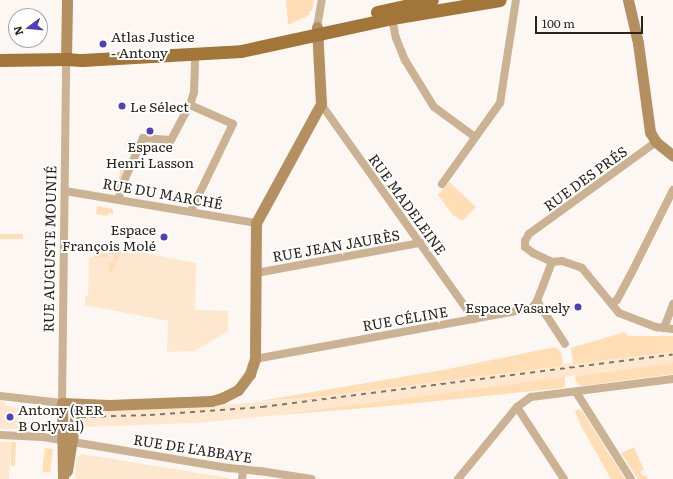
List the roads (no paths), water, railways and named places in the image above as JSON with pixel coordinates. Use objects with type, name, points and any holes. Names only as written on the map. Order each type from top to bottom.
[{"type":"main road","points":[[66,59],[67,0]]},
{"type":"main road","points":[[0,60],[92,60],[240,51],[391,13],[432,0]]},
{"type":"main road","points":[[391,13],[499,0]]},
{"type":"main road","points":[[628,0],[638,43],[647,119],[650,132],[656,142],[673,156]]},
{"type":"main road","points":[[62,403],[109,405],[211,401],[222,398],[238,390],[245,382],[250,374],[255,359],[256,223],[321,104],[317,31]]},
{"type":"main road","name":"RUE AUGUSTE MOUNIÉ","points":[[62,403],[67,441]]},
{"type":"main road","points":[[64,479],[67,441],[80,404]]},
{"type":"street","points":[[317,31],[322,0]]},
{"type":"street","points":[[442,184],[500,103],[516,0]]},
{"type":"street","points":[[391,13],[396,38],[405,60],[434,107],[475,137]]},
{"type":"street","points":[[119,199],[120,190],[143,138],[171,140],[190,106],[194,92],[195,57]]},
{"type":"street","name":"RUE AUGUSTE MOUNIÉ","points":[[62,403],[66,191],[66,59]]},
{"type":"street","name":"RUE MADELEINE","points":[[321,104],[474,319]]},
{"type":"street","points":[[190,106],[233,124],[191,211]]},
{"type":"street","name":"RUE DES PRÉS","points":[[552,262],[528,250],[525,241],[529,234],[656,142]]},
{"type":"street","points":[[612,304],[617,300],[631,274],[673,190]]},
{"type":"street","name":"RUE DU MARCHÉ","points":[[66,191],[256,223]]},
{"type":"street","name":"RUE JEAN JAURÈS","points":[[256,273],[420,243]]},
{"type":"street","points":[[565,344],[537,302],[552,262],[562,261],[582,268],[620,313],[656,327],[673,328]]},
{"type":"street","name":"RUE CÉLINE","points":[[255,359],[532,308],[537,302]]},
{"type":"street","points":[[664,328],[673,304]]},
{"type":"street","points":[[458,479],[517,407],[531,397],[673,379]]},
{"type":"street","points":[[576,392],[632,479]]},
{"type":"street","points":[[0,396],[62,403]]},
{"type":"street","points":[[517,407],[560,477]]},
{"type":"street","name":"RUE DE L'ABBAYE","points":[[0,435],[43,436],[311,479]]},
{"type":"street","points":[[242,479],[243,469]]},
{"type":"railway","points":[[81,417],[150,415],[262,407],[673,354]]},
{"type":"place","name":"Atlas Justice - Antony","points":[[103,44]]},
{"type":"place","name":"Le Sélect","points":[[122,106]]},
{"type":"place","name":"Espace Henri Lasson","points":[[150,131]]},
{"type":"place","name":"Espace François Molé","points":[[164,237]]},
{"type":"place","name":"Espace Vasarely","points":[[578,307]]},
{"type":"place","name":"Antony (RER B Orlyval)","points":[[10,417]]}]
